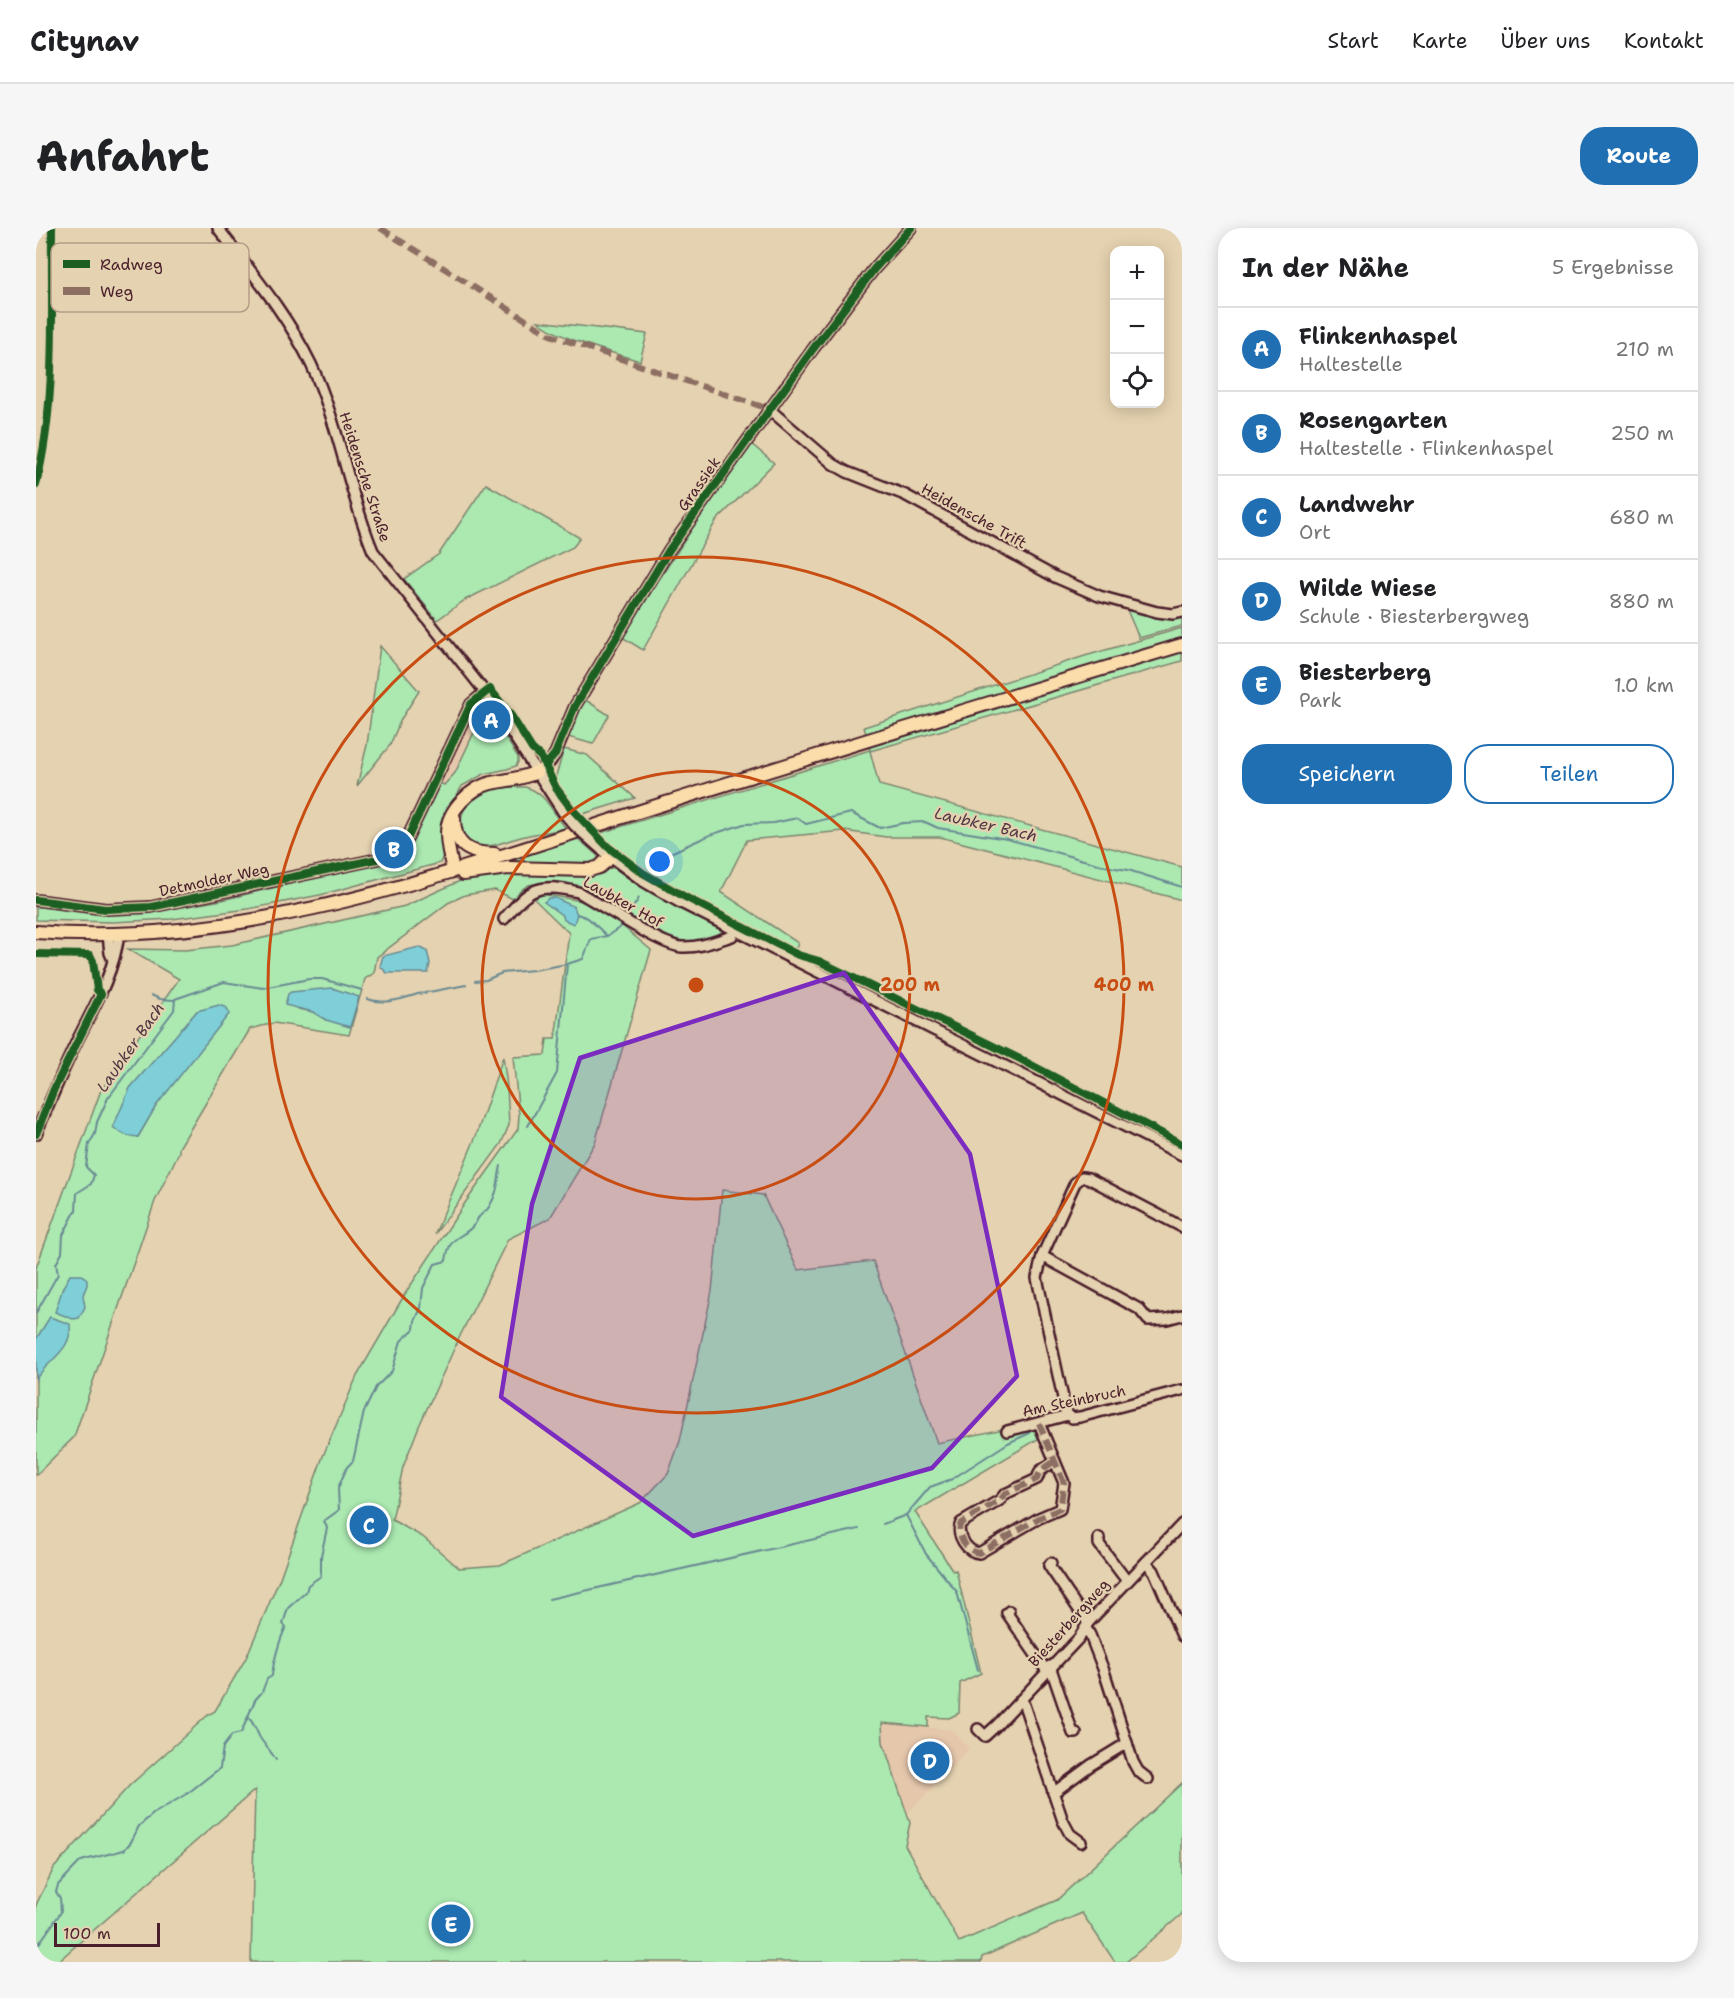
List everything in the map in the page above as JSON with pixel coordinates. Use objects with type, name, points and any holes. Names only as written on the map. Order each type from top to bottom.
[{"type":"main road","points":[[36,932],[114,934],[188,930],[253,921],[314,909],[453,870],[1182,645]]},
{"type":"main road","points":[[453,870],[447,834],[448,825],[459,804],[478,788],[492,783],[527,777],[537,772]]},
{"type":"main road","points":[[453,814],[457,837],[462,845],[477,853],[506,853]]},
{"type":"main road","points":[[417,880],[445,879],[471,872],[508,868],[590,870],[599,867],[607,854]]},
{"type":"street","name":"Heidensche Straße","points":[[218,228],[229,243]]},
{"type":"street","name":"Grassiek","points":[[537,772],[552,759],[575,706],[669,550],[769,409],[874,269],[911,228]]},
{"type":"street","name":"Heidensche Straße","points":[[249,270],[285,318],[311,365],[333,425],[363,529],[373,551],[485,692],[563,812],[607,854]]},
{"type":"street","name":"Heidensche Trift","points":[[769,409],[833,464],[847,472],[905,495],[1054,577],[1099,596],[1157,612],[1173,614],[1182,612]]},
{"type":"street","name":"Detmolder Weg","points":[[36,900],[106,909],[152,907],[387,857],[396,852],[417,821],[471,704],[485,692]]},
{"type":"street","points":[[607,854],[661,892],[1182,1155]]},
{"type":"street","name":"Laubker Hof","points":[[504,920],[531,891],[564,888],[578,892],[659,939],[681,947],[700,946],[732,936],[735,930]]},
{"type":"street","points":[[36,1134],[54,1089],[108,978],[113,960],[110,953],[114,934]]},
{"type":"street","points":[[1068,1415],[1037,1278],[1042,1256],[1075,1183],[1082,1178],[1093,1180],[1182,1227]]},
{"type":"street","points":[[1042,1256],[1139,1309],[1148,1320],[1182,1315]]},
{"type":"street","name":"Am Steinbruch","points":[[1007,1431],[1068,1415],[1072,1418],[1080,1418],[1182,1390]]},
{"type":"street","points":[[1039,1423],[1055,1461],[1064,1484],[1060,1509],[1039,1518],[979,1553],[970,1550],[959,1534],[958,1527],[961,1522],[1000,1500],[1005,1494],[1036,1479],[1040,1471],[1055,1461]]},
{"type":"street","name":"Biesterbergweg","points":[[978,1729],[985,1736],[1020,1701],[1127,1581],[1182,1524]]},
{"type":"street","points":[[1099,1538],[1099,1544],[1127,1581]]},
{"type":"street","points":[[1146,1562],[1154,1571],[1182,1636]]},
{"type":"street","points":[[1051,1563],[1049,1566],[1087,1626],[1135,1764],[1148,1779]]},
{"type":"street","points":[[1010,1611],[1007,1613],[1048,1668],[1073,1733],[1076,1733]]},
{"type":"street","points":[[1020,1701],[1024,1705],[1066,1828],[1081,1842]]},
{"type":"street","points":[[1053,1793],[1091,1765],[1127,1743]]},
{"type":"highlighted area","points":[[844,973],[970,1154],[1017,1376],[932,1468],[693,1536],[501,1397],[532,1204],[580,1058]]},
{"type":"shaded area","points":[[478,724],[455,773],[444,785],[440,783],[464,727]]},
{"type":"shaded area","points":[[882,1723],[953,1730],[969,1749],[907,1814],[883,1743]]},
{"type":"green space","points":[[538,321],[647,334],[640,361],[571,339]]},
{"type":"green space","points":[[750,443],[774,463],[716,521],[643,650],[622,637]]},
{"type":"green space","points":[[486,484],[580,538],[573,547],[465,600],[437,620],[404,579],[439,554]]},
{"type":"green space","points":[[1155,607],[1165,610],[1182,607],[1182,626],[1139,638],[1127,610]]},
{"type":"green space","points":[[1182,628],[1182,661],[870,751],[879,785],[1182,867],[1182,900],[940,837],[886,837],[844,831],[747,840],[721,892],[798,943],[795,951],[669,883],[623,854],[597,834],[870,750],[864,727],[1085,656]]},
{"type":"green space","points":[[380,646],[419,691],[401,719],[390,745],[357,786],[367,745]]},
{"type":"green space","points":[[584,699],[609,715],[593,744],[568,737]]},
{"type":"green space","points":[[478,724],[501,731],[518,757],[518,762],[516,766],[484,774],[462,786],[442,823],[443,856],[440,863],[320,895],[248,909],[172,919],[113,922],[36,920],[36,904],[90,913],[159,911],[222,900],[394,859],[415,833],[440,783],[444,785],[455,773]]},
{"type":"green space","points":[[564,749],[587,755],[635,798],[579,815],[555,779]]},
{"type":"green space","points":[[525,787],[544,798],[566,828],[490,846],[479,846],[465,838],[462,832],[462,816],[470,801],[481,793],[493,789]]},
{"type":"green space","points":[[576,837],[598,856],[598,860],[589,866],[490,863]]},
{"type":"green space","points":[[616,868],[648,891],[721,930],[723,934],[694,941],[683,941],[665,936],[647,928],[579,887],[560,883],[528,885],[513,899],[495,890],[465,895],[448,903],[377,957],[374,973],[365,979],[349,1035],[274,1023],[250,1029],[179,1148],[155,1201],[74,1437],[36,1475],[36,1268],[101,1090],[179,979],[128,949],[185,950],[232,945],[405,906],[460,881],[507,871]],"holes":[[[359,998],[326,1020],[313,1012],[298,1009]],[[197,1011],[156,1106],[138,1137],[113,1126]]]},
{"type":"green space","points":[[542,894],[582,901],[615,920],[651,950],[595,1143],[550,1218],[508,1239],[419,1426],[403,1467],[392,1520],[423,1537],[459,1568],[500,1565],[640,1503],[668,1474],[680,1441],[712,1291],[722,1190],[763,1195],[798,1270],[873,1261],[937,1443],[1032,1423],[1038,1439],[915,1512],[953,1571],[956,1570],[981,1673],[960,1683],[959,1713],[949,1718],[928,1717],[928,1727],[882,1723],[883,1742],[910,1823],[905,1845],[959,1942],[1057,1900],[1182,1783],[1182,1914],[1126,1962],[1115,1962],[1082,1913],[982,1957],[981,1962],[251,1962],[255,1790],[57,1962],[36,1962],[36,1905],[54,1868],[130,1785],[215,1711],[246,1658],[280,1578],[323,1456],[357,1376],[405,1294],[465,1203],[518,1129],[519,1115],[513,1057],[545,1055],[547,1039],[555,1039],[569,933],[534,899]]},
{"type":"green space","points":[[503,1057],[509,1125],[501,1144],[435,1234],[476,1136]]},
{"type":"water","points":[[549,898],[555,898],[573,906],[577,914],[574,924],[564,920],[563,916],[544,902]]},
{"type":"water","points":[[419,947],[427,951],[430,963],[428,973],[387,973],[380,966],[383,956]]},
{"type":"water","points":[[332,988],[359,997],[350,1027],[326,1020],[313,1012],[285,1005],[288,994],[291,992]]},
{"type":"water","points":[[219,1005],[227,1008],[229,1014],[156,1106],[138,1137],[124,1135],[116,1130],[113,1127],[130,1088],[197,1011]]},
{"type":"water","points":[[70,1275],[82,1275],[87,1279],[83,1295],[85,1307],[79,1318],[73,1319],[55,1312],[63,1287]]},
{"type":"water","points":[[50,1317],[70,1324],[70,1333],[64,1348],[36,1379],[36,1339]]},
{"type":"waterway","name":"Laubker Bach","points":[[657,868],[666,855],[710,835],[744,824],[774,823],[797,818],[806,824],[851,813],[880,828],[903,823],[925,822],[938,828],[1007,839],[1109,867],[1128,870],[1182,887]]},
{"type":"waterway","name":"Laubker Bach","points":[[632,909],[639,898]]},
{"type":"waterway","points":[[577,914],[588,918],[607,936]]},
{"type":"waterway","name":"Laubker Bach","points":[[475,981],[486,980],[502,973],[534,970],[583,959],[591,939],[607,936],[622,926]]},
{"type":"waterway","points":[[528,1126],[557,1073],[567,964]]},
{"type":"waterway","name":"Laubker Bach","points":[[36,1313],[58,1274],[56,1264],[62,1253],[63,1235],[76,1210],[77,1193],[91,1184],[94,1175],[86,1167],[89,1144],[95,1134],[97,1122],[108,1098],[174,1010],[175,999],[224,982],[263,988],[309,979],[322,979],[362,990]]},
{"type":"waterway","name":"Laubker Bach","points":[[367,999],[393,1001],[466,985]]},
{"type":"waterway","points":[[151,995],[160,999],[174,1000]]},
{"type":"waterway","points":[[36,1948],[61,1912],[60,1898],[56,1892],[58,1885],[81,1861],[124,1850],[139,1826],[153,1814],[188,1793],[220,1768],[223,1747],[232,1735],[241,1733],[255,1700],[262,1692],[267,1679],[272,1676],[277,1651],[286,1627],[283,1624],[288,1608],[306,1592],[308,1585],[321,1576],[321,1556],[327,1528],[324,1521],[339,1510],[338,1488],[347,1467],[353,1461],[364,1412],[376,1387],[392,1371],[401,1341],[414,1329],[421,1308],[423,1288],[435,1264],[446,1261],[450,1246],[456,1238],[469,1230],[488,1208],[496,1191],[501,1166]]},
{"type":"waterway","points":[[883,1524],[906,1515],[930,1487],[952,1479],[1008,1443],[1030,1433]]},
{"type":"waterway","points":[[906,1515],[926,1554],[957,1592],[978,1670]]},
{"type":"waterway","points":[[549,1599],[859,1529]]},
{"type":"waterway","points":[[249,1718],[276,1760]]},
{"type":"marked path","points":[[380,228],[550,335],[769,409]]},
{"type":"marked path","points":[[1039,1423],[1064,1483],[1060,1509],[1039,1518],[979,1553],[966,1546],[961,1537],[961,1523],[1000,1500],[1005,1494],[1037,1479],[1040,1471],[1055,1461]]},
{"type":"cycle path","points":[[52,228],[52,243]]},
{"type":"cycle path","points":[[545,766],[555,754],[575,706],[669,550],[813,349],[874,269],[911,228]]},
{"type":"cycle path","points":[[36,485],[47,422],[52,357],[52,312]]},
{"type":"cycle path","points":[[36,900],[106,909],[151,907],[387,857],[396,852],[407,839],[471,704],[490,689],[512,717],[532,749],[541,757],[556,788],[571,808],[608,847],[643,873],[798,955],[819,961],[1020,1059],[1182,1144]]},
{"type":"cycle path","points":[[36,954],[90,955],[97,990],[101,994],[54,1089],[36,1134]]},
{"type":"place","name":"Flinkenhaspel","points":[[491,720]]},
{"type":"place","name":"Rosengarten","points":[[394,849]]},
{"type":"place","name":"Landwehr","points":[[369,1525]]},
{"type":"place","name":"Wilde Wiese","points":[[930,1761]]},
{"type":"place","name":"Biesterberg","points":[[451,1924]]}]
